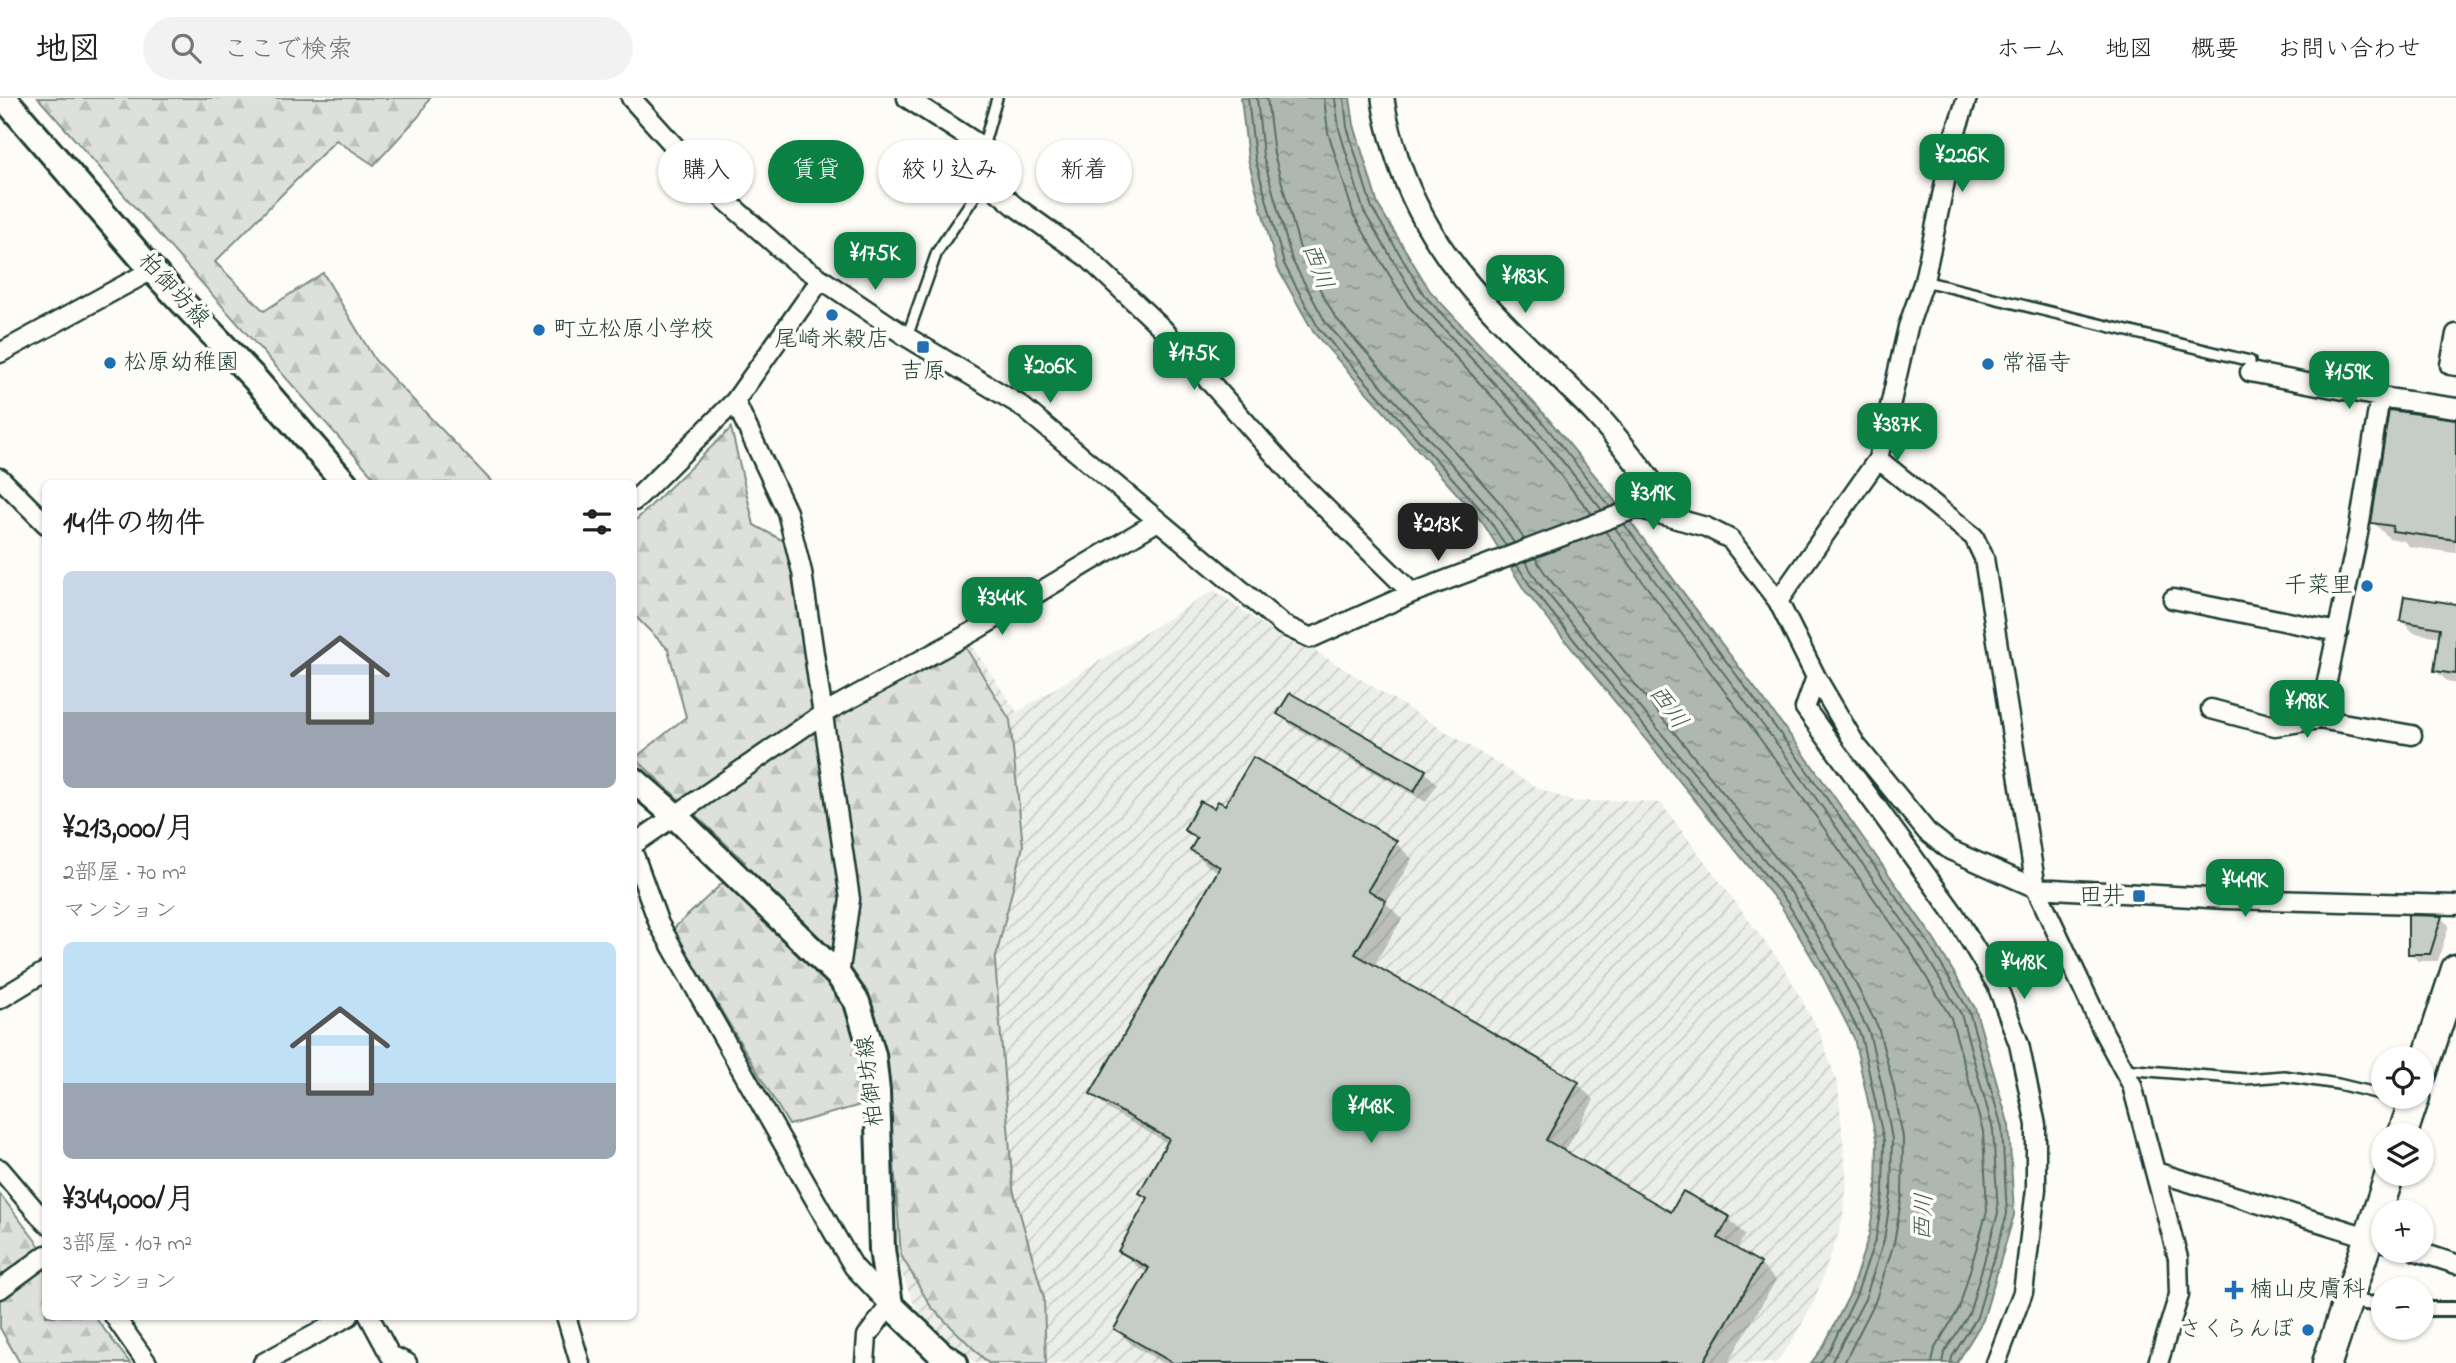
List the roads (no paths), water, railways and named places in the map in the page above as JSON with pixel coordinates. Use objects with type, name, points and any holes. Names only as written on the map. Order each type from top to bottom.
[{"type":"highway","points":[[2431,1046],[2456,969]]},
{"type":"highway","points":[[2327,1363],[2347,1301],[2371,1250]]},
{"type":"main road","name":"柏御坊線","points":[[4,98],[152,270],[254,378],[342,480]]},
{"type":"main road","name":"柏御坊線","points":[[637,782],[839,976],[857,1002],[873,1055],[877,1091],[882,1249],[890,1305]]},
{"type":"main road","points":[[890,1305],[941,1354],[955,1363]]},
{"type":"street","points":[[631,98],[715,191],[793,260],[907,337],[1020,405],[1283,625],[1311,638],[1412,593],[1636,508],[1679,518],[1730,539],[1778,601],[1816,677],[1856,745],[1927,832],[1950,850],[2036,888],[2226,899],[2456,905]]},
{"type":"street","points":[[907,98],[972,140]]},
{"type":"street","points":[[1383,98],[1393,142],[1417,208],[1456,271],[1500,320],[1594,412],[1679,518]]},
{"type":"street","points":[[1778,601],[1878,459],[1908,327],[1923,281],[1955,134],[1967,98]]},
{"type":"street","points":[[1011,203],[1088,258],[1162,328],[1297,480],[1412,593]]},
{"type":"street","points":[[0,353],[152,270]]},
{"type":"street","points":[[637,498],[735,401],[821,279]]},
{"type":"street","points":[[2456,334],[2450,365],[2456,366]]},
{"type":"street","points":[[2250,372],[2380,397],[2456,408]]},
{"type":"street","points":[[2319,719],[2358,534],[2380,397]]},
{"type":"street","points":[[735,401],[787,512],[802,572],[850,899],[839,976]]},
{"type":"street","points":[[1878,459],[1973,537],[1984,558],[2036,888],[2104,1034],[2132,1085],[2178,1258],[2179,1295],[2158,1363]]},
{"type":"street","points":[[0,478],[42,520]]},
{"type":"street","points":[[637,842],[824,713],[976,630],[1158,521]]},
{"type":"street","points":[[2173,599],[2338,632]]},
{"type":"street","points":[[1816,677],[1805,708],[1953,912],[1997,985],[2019,1044],[2036,1125],[2036,1189],[2023,1292],[1996,1363]]},
{"type":"street","points":[[2211,709],[2275,726],[2319,719],[2412,735]]},
{"type":"street","points":[[637,863],[659,924],[839,1242],[854,1267],[890,1305],[867,1336],[865,1363]]},
{"type":"street","points":[[0,999],[42,973]]},
{"type":"street","points":[[0,1169],[42,1218]]},
{"type":"street","points":[[2156,1172],[2371,1237]]},
{"type":"street","points":[[2434,1257],[2456,1264]]},
{"type":"street","points":[[0,1289],[42,1258]]},
{"type":"street","points":[[2347,1301],[2371,1304]]},
{"type":"street","points":[[2434,1310],[2456,1309]]},
{"type":"street","points":[[117,1320],[147,1363]]},
{"type":"street","points":[[263,1363],[342,1320]]},
{"type":"street","points":[[371,1320],[390,1355],[407,1363]]},
{"type":"street","points":[[567,1320],[579,1363]]},
{"type":"lane","points":[[985,140],[997,98]]},
{"type":"lane","points":[[907,337],[937,252],[970,203]]},
{"type":"lane","points":[[1923,281],[2249,360],[2250,372]]},
{"type":"lane","points":[[2123,1069],[2245,1079],[2284,1076],[2371,1092]]},
{"type":"water","name":"西川","points":[[1241,98],[1350,98],[1354,125],[1378,205],[1430,291],[1545,415],[1602,484],[1799,747],[1930,933],[1975,1008],[2009,1126],[2014,1215],[1983,1320],[1957,1363],[1811,1363],[1823,1347],[1850,1294],[1869,1235],[1876,1193],[1877,1142],[1854,1038],[1820,971],[1781,906],[1525,591],[1483,523],[1314,333],[1277,267],[1248,159]]},
{"type":"place","name":"尾崎米穀店","points":[[832,315]]},
{"type":"place","name":"町立松原小学校","points":[[539,330]]},
{"type":"place","name":"吉原","points":[[923,347]]},
{"type":"place","name":"松原幼稚園","points":[[110,363]]},
{"type":"place","name":"常福寺","points":[[1988,364]]},
{"type":"place","name":"千菜里","points":[[2367,586]]},
{"type":"place","name":"田井","points":[[2139,896]]},
{"type":"place","name":"楠山皮膚科","points":[[2234,1290]]},
{"type":"place","name":"さくらんぼ","points":[[2308,1330]]}]
